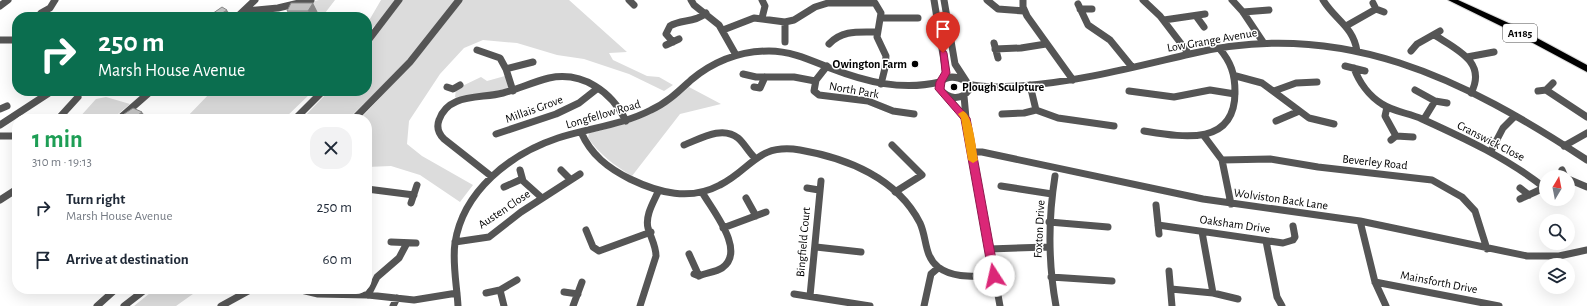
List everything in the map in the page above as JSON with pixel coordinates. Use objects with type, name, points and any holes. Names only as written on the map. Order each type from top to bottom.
[{"type":"main road","name":"A1185","points":[[1452,0],[1510,27],[1587,69]]},
{"type":"street","points":[[43,12],[50,8],[55,0]]},
{"type":"street","points":[[245,11],[255,0]]},
{"type":"street","points":[[245,11],[278,8],[311,0]]},
{"type":"street","points":[[372,35],[399,0]]},
{"type":"street","points":[[359,114],[400,74],[427,43],[459,0]]},
{"type":"street","points":[[691,0],[694,5],[706,13],[722,30],[736,55]]},
{"type":"street","points":[[762,0],[765,6],[762,18]]},
{"type":"street","points":[[934,0],[946,73],[939,86],[944,94],[966,118]]},
{"type":"street","points":[[944,0],[956,64],[969,90],[965,96],[966,118],[1000,306]]},
{"type":"street","points":[[987,0],[994,8],[1024,11]]},
{"type":"street","points":[[1023,0],[1024,11],[1073,80]]},
{"type":"street","points":[[1143,0],[1164,20],[1190,54]]},
{"type":"street","points":[[1232,0],[1243,12],[1263,42]]},
{"type":"street","points":[[1323,0],[1333,16],[1354,33],[1357,51]]},
{"type":"street","points":[[722,30],[749,19],[762,18],[785,22],[800,18],[819,5],[841,1],[877,2],[881,10],[882,18],[876,32],[886,58],[881,84]]},
{"type":"street","points":[[1346,26],[1358,20],[1374,6],[1384,12]]},
{"type":"street","points":[[1092,9],[1079,7],[1088,25],[1110,40],[1132,67]]},
{"type":"street","points":[[1243,12],[1260,8],[1269,10]]},
{"type":"street","points":[[673,42],[666,34],[671,25],[696,20],[706,13]]},
{"type":"street","points":[[1164,20],[1205,14]]},
{"type":"street","points":[[882,18],[910,15],[918,18]]},
{"type":"street","points":[[1196,16],[1204,27]]},
{"type":"street","points":[[785,22],[785,42]]},
{"type":"street","points":[[829,44],[832,36],[848,33],[876,32]]},
{"type":"street","points":[[1408,42],[1413,48],[1438,34],[1467,57],[1478,75],[1477,86],[1471,93]]},
{"type":"street","points":[[777,35],[784,35]]},
{"type":"street","points":[[666,45],[679,39]]},
{"type":"street","points":[[0,40],[12,40]]},
{"type":"street","name":"Low Grange Avenue","points":[[966,82],[984,87],[1030,85],[1073,80],[1219,48],[1263,42],[1320,44],[1357,51],[1407,66],[1471,93],[1514,116],[1587,160]]},
{"type":"street","points":[[998,58],[994,46],[1021,48],[1046,44]]},
{"type":"street","points":[[486,52],[490,47]]},
{"type":"street","points":[[1144,132],[1154,136],[1204,136],[1222,127],[1230,120],[1235,107],[1236,76],[1229,60],[1219,48]]},
{"type":"street","points":[[477,50],[500,58],[506,69],[513,90]]},
{"type":"street","name":"Longfellow Road","points":[[458,306],[455,242],[458,228],[471,202],[491,176],[514,159],[537,146],[581,132],[626,121],[663,104],[702,71],[719,61],[736,55],[756,52],[783,52],[803,57],[855,77],[881,84],[920,87],[944,94]]},
{"type":"street","points":[[1467,57],[1490,53],[1493,60]]},
{"type":"street","points":[[506,69],[522,62],[533,62]]},
{"type":"street","name":"North Park","points":[[827,66],[816,81],[814,91],[819,95],[868,101],[914,113]]},
{"type":"street","points":[[1345,66],[1365,71]]},
{"type":"street","name":"Cranswick Close","points":[[1354,68],[1359,79],[1375,98],[1387,107],[1424,119],[1491,151],[1523,170],[1539,182]]},
{"type":"street","name":"North Park","points":[[743,74],[754,74],[765,77],[794,77],[816,81]]},
{"type":"street","points":[[491,176],[473,164],[463,152],[445,139],[439,132],[437,125],[439,117],[448,106],[455,102],[491,96],[548,79],[564,76],[578,78],[598,88],[615,100],[626,121]]},
{"type":"street","points":[[1236,76],[1262,83],[1274,91],[1297,112],[1308,119],[1324,125],[1334,124]]},
{"type":"street","points":[[1300,76],[1304,83]]},
{"type":"street","points":[[754,87],[760,88],[765,77]]},
{"type":"street","points":[[942,80],[954,77],[966,82]]},
{"type":"street","name":"Longfellow Road","points":[[920,87],[942,80]]},
{"type":"street","points":[[1274,91],[1291,84],[1317,82]]},
{"type":"street","points":[[1538,91],[1546,90],[1553,83]]},
{"type":"street","points":[[455,102],[450,88],[460,85]]},
{"type":"street","points":[[1030,85],[1036,110]]},
{"type":"street","name":"Low Grange Avenue","points":[[965,96],[984,87]]},
{"type":"street","name":"Millais Grove","points":[[496,134],[513,125],[538,121],[574,106],[598,88]]},
{"type":"street","points":[[1129,91],[1141,89],[1174,97],[1210,90],[1235,94]]},
{"type":"street","points":[[1415,90],[1435,101],[1447,103]]},
{"type":"street","points":[[1546,90],[1587,118]]},
{"type":"street","points":[[944,94],[958,98],[965,96]]},
{"type":"street","points":[[17,114],[44,96]]},
{"type":"street","points":[[125,114],[145,96]]},
{"type":"street","points":[[300,114],[318,96]]},
{"type":"street","points":[[63,114],[78,97]]},
{"type":"street","points":[[1424,119],[1435,101]]},
{"type":"street","points":[[0,109],[7,106]]},
{"type":"street","points":[[1387,107],[1385,116],[1394,138],[1413,137]]},
{"type":"street","points":[[1002,114],[1011,110],[1032,112],[1036,110],[1058,118],[1106,129],[1114,126]]},
{"type":"street","points":[[1276,121],[1297,112]]},
{"type":"street","points":[[1491,151],[1503,128],[1514,116]]},
{"type":"street","points":[[0,125],[12,117]]},
{"type":"street","points":[[1284,117],[1290,122]]},
{"type":"street","points":[[581,132],[589,149],[600,161],[629,178],[658,192],[685,195],[702,192],[727,181],[754,157],[768,151],[783,149],[828,156],[855,165],[867,171],[895,192],[918,221],[924,233],[929,257],[938,268],[956,275],[994,276]]},
{"type":"street","points":[[684,145],[714,134],[729,133],[740,140],[754,157]]},
{"type":"street","points":[[1564,146],[1587,133]]},
{"type":"street","points":[[0,136],[12,136]]},
{"type":"street","points":[[1204,136],[1222,160],[1231,204]]},
{"type":"street","points":[[892,145],[914,167],[924,173],[895,192]]},
{"type":"street","name":"Wolviston Back Lane","points":[[972,152],[989,154],[1231,204],[1360,221],[1487,249],[1527,256],[1544,257],[1587,250]]},
{"type":"street","name":"Beverley Road","points":[[1222,160],[1275,159],[1318,168],[1372,172],[1432,180],[1455,192],[1475,211],[1487,249]]},
{"type":"street","name":"Austen Close","points":[[520,170],[522,179],[542,198]]},
{"type":"street","points":[[561,170],[570,179]]},
{"type":"street","name":"Austen Close","points":[[455,242],[482,240],[489,237],[542,198],[580,174]]},
{"type":"street","name":"Foxton Drive","points":[[1055,176],[1049,222],[1048,247],[1056,306]]},
{"type":"street","name":"Austen Close","points":[[504,187],[522,179]]},
{"type":"street","name":"Bingfield Court","points":[[810,296],[816,247],[819,190],[821,181]]},
{"type":"street","points":[[1575,182],[1587,188]]},
{"type":"street","points":[[411,203],[417,185]]},
{"type":"street","points":[[1001,186],[1052,194]]},
{"type":"street","name":"Bingfield Court","points":[[807,188],[819,190]]},
{"type":"street","points":[[1520,188],[1529,195]]},
{"type":"street","points":[[372,190],[414,195]]},
{"type":"street","points":[[1520,199],[1539,190]]},
{"type":"street","points":[[0,200],[12,192]]},
{"type":"street","points":[[640,306],[656,256],[655,245],[648,226],[649,213],[658,192]]},
{"type":"street","points":[[689,254],[696,275],[722,267],[730,259],[732,252],[731,245],[723,228],[702,192]]},
{"type":"street","points":[[746,198],[756,216]]},
{"type":"street","points":[[1156,205],[1159,234]]},
{"type":"street","points":[[723,228],[766,212]]},
{"type":"street","points":[[1360,221],[1375,282],[1386,306]]},
{"type":"street","points":[[1049,222],[1108,227]]},
{"type":"street","name":"Oaksham Drive","points":[[1158,225],[1266,241],[1290,242],[1295,237],[1293,226]]},
{"type":"street","points":[[586,230],[593,247],[600,251],[650,232]]},
{"type":"street","points":[[1202,232],[1213,293]]},
{"type":"street","points":[[841,249],[843,240]]},
{"type":"street","points":[[1266,241],[1277,297],[1282,306]]},
{"type":"street","points":[[391,242],[416,244]]},
{"type":"street","points":[[372,287],[377,278],[399,258],[407,243]]},
{"type":"street","points":[[816,247],[861,252]]},
{"type":"street","points":[[989,249],[1048,247]]},
{"type":"street","points":[[924,306],[931,274],[938,268]]},
{"type":"street","points":[[1169,271],[1172,306]]},
{"type":"street","points":[[1051,277],[1113,282]]},
{"type":"street","points":[[486,293],[500,290],[517,280]]},
{"type":"street","points":[[573,306],[582,282]]},
{"type":"street","name":"Mainsforth Drive","points":[[1375,282],[1499,306]]},
{"type":"street","points":[[1171,289],[1213,293],[1238,299]]},
{"type":"street","points":[[500,290],[504,306]]},
{"type":"street","points":[[564,292],[578,294]]},
{"type":"street","points":[[325,294],[368,295],[395,302],[457,293]]},
{"type":"street","points":[[97,306],[110,294]]},
{"type":"street","points":[[124,306],[140,294]]},
{"type":"street","points":[[221,306],[243,294]]},
{"type":"street","points":[[794,294],[870,306]]},
{"type":"shaded area","points":[[319,0],[335,0],[326,12],[288,12],[295,5]]},
{"type":"shaded area","points":[[381,0],[396,0],[378,25],[375,25],[372,28],[372,15]]},
{"type":"shaded area","points":[[402,0],[456,0],[404,65],[372,96],[372,40]]},
{"type":"shaded area","points":[[462,0],[569,0],[627,52],[609,53],[613,60],[647,76],[659,77],[673,85],[664,91],[629,74],[584,59],[557,55],[517,43],[483,40],[464,48],[440,74],[409,121],[407,144],[422,156],[473,185],[460,202],[420,175],[391,166],[372,167],[372,114],[365,114],[426,47]]},
{"type":"shaded area","points":[[505,76],[510,88],[458,99],[455,97],[456,89],[481,77],[487,81]]},
{"type":"shaded area","points":[[689,87],[721,104],[680,114],[632,176],[619,168],[597,150],[588,138],[589,133],[630,122],[655,111]]},
{"type":"shaded area","points":[[207,96],[308,96],[289,114],[190,114]]},
{"type":"shaded area","points":[[324,96],[372,96],[353,114],[307,114]]},
{"type":"shaded area","points":[[106,97],[130,104],[118,114],[82,114],[96,99]]},
{"type":"shaded area","points":[[149,294],[193,294],[176,306],[134,306]]},
{"type":"building","points":[[291,3],[313,3],[308,11],[287,11]]},
{"type":"building","points":[[222,7],[227,10],[224,12],[215,12]]},
{"type":"building","points":[[133,108],[142,112],[139,114],[124,114]]},
{"type":"slow traffic","points":[[963,114],[966,118],[973,160]]},
{"type":"place","name":"Owington Farm","points":[[915,64]]},
{"type":"place","name":"Plough Sculpture","points":[[954,87]]},
{"type":"route","points":[[943,53],[946,73],[939,86],[942,92],[966,118],[994,276]]}]
